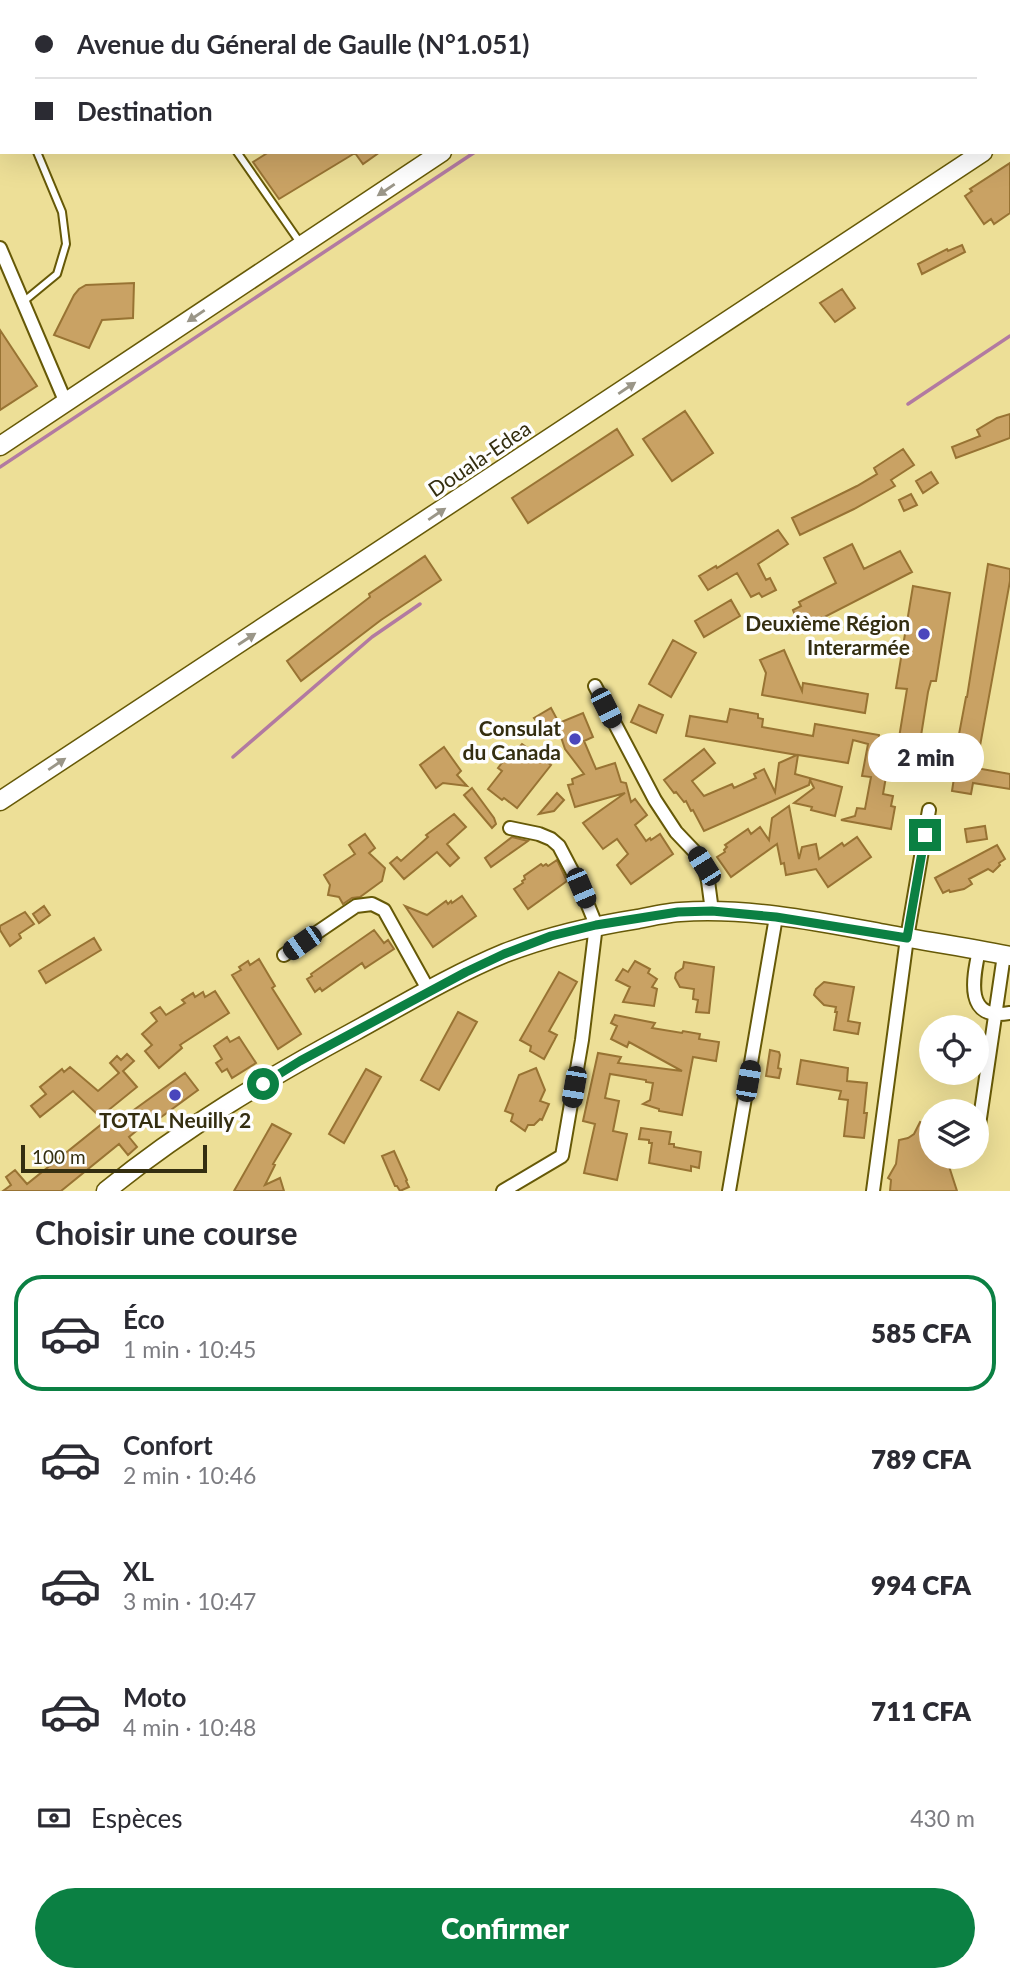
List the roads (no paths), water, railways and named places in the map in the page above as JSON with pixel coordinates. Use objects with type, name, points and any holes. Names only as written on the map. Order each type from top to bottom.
[{"type":"main road","points":[[0,446],[439,154]]},
{"type":"main road","name":"Douala-Edea","points":[[0,802],[980,154]]},
{"type":"main road","points":[[106,1191],[197,1122],[300,1061],[429,991],[504,954],[551,936],[596,925],[678,912],[712,911],[776,917],[1007,955]]},
{"type":"street","points":[[0,248],[66,403]]},
{"type":"street","points":[[595,686],[655,800],[676,832],[704,866],[712,911]]},
{"type":"street","points":[[873,1191],[907,938],[929,810]]},
{"type":"street","points":[[503,1191],[562,1156],[582,1041],[596,925],[581,888],[559,846],[539,834],[510,828]]},
{"type":"street","points":[[284,955],[356,906],[372,904],[384,910],[429,991]]},
{"type":"street","points":[[729,1191],[776,917]]},
{"type":"street","points":[[979,950],[973,976],[976,1001],[981,1007],[1003,1014]]},
{"type":"street","points":[[985,1099],[1003,1014],[1007,955]]},
{"type":"lane","points":[[23,302],[57,274],[66,244],[62,212],[38,154]]},
{"type":"lane","points":[[238,154],[302,246]]},
{"type":"waterway","points":[[0,467],[472,154]]},
{"type":"waterway","points":[[908,404],[1010,336]]},
{"type":"waterway","points":[[233,757],[372,637],[420,604]]},
{"type":"place","name":"Deuxième Région Interarmée","points":[[924,634]]},
{"type":"place","name":"Consulat du Canada","points":[[575,739]]},
{"type":"place","name":"TOTAL Neuilly 2","points":[[175,1095]]}]
